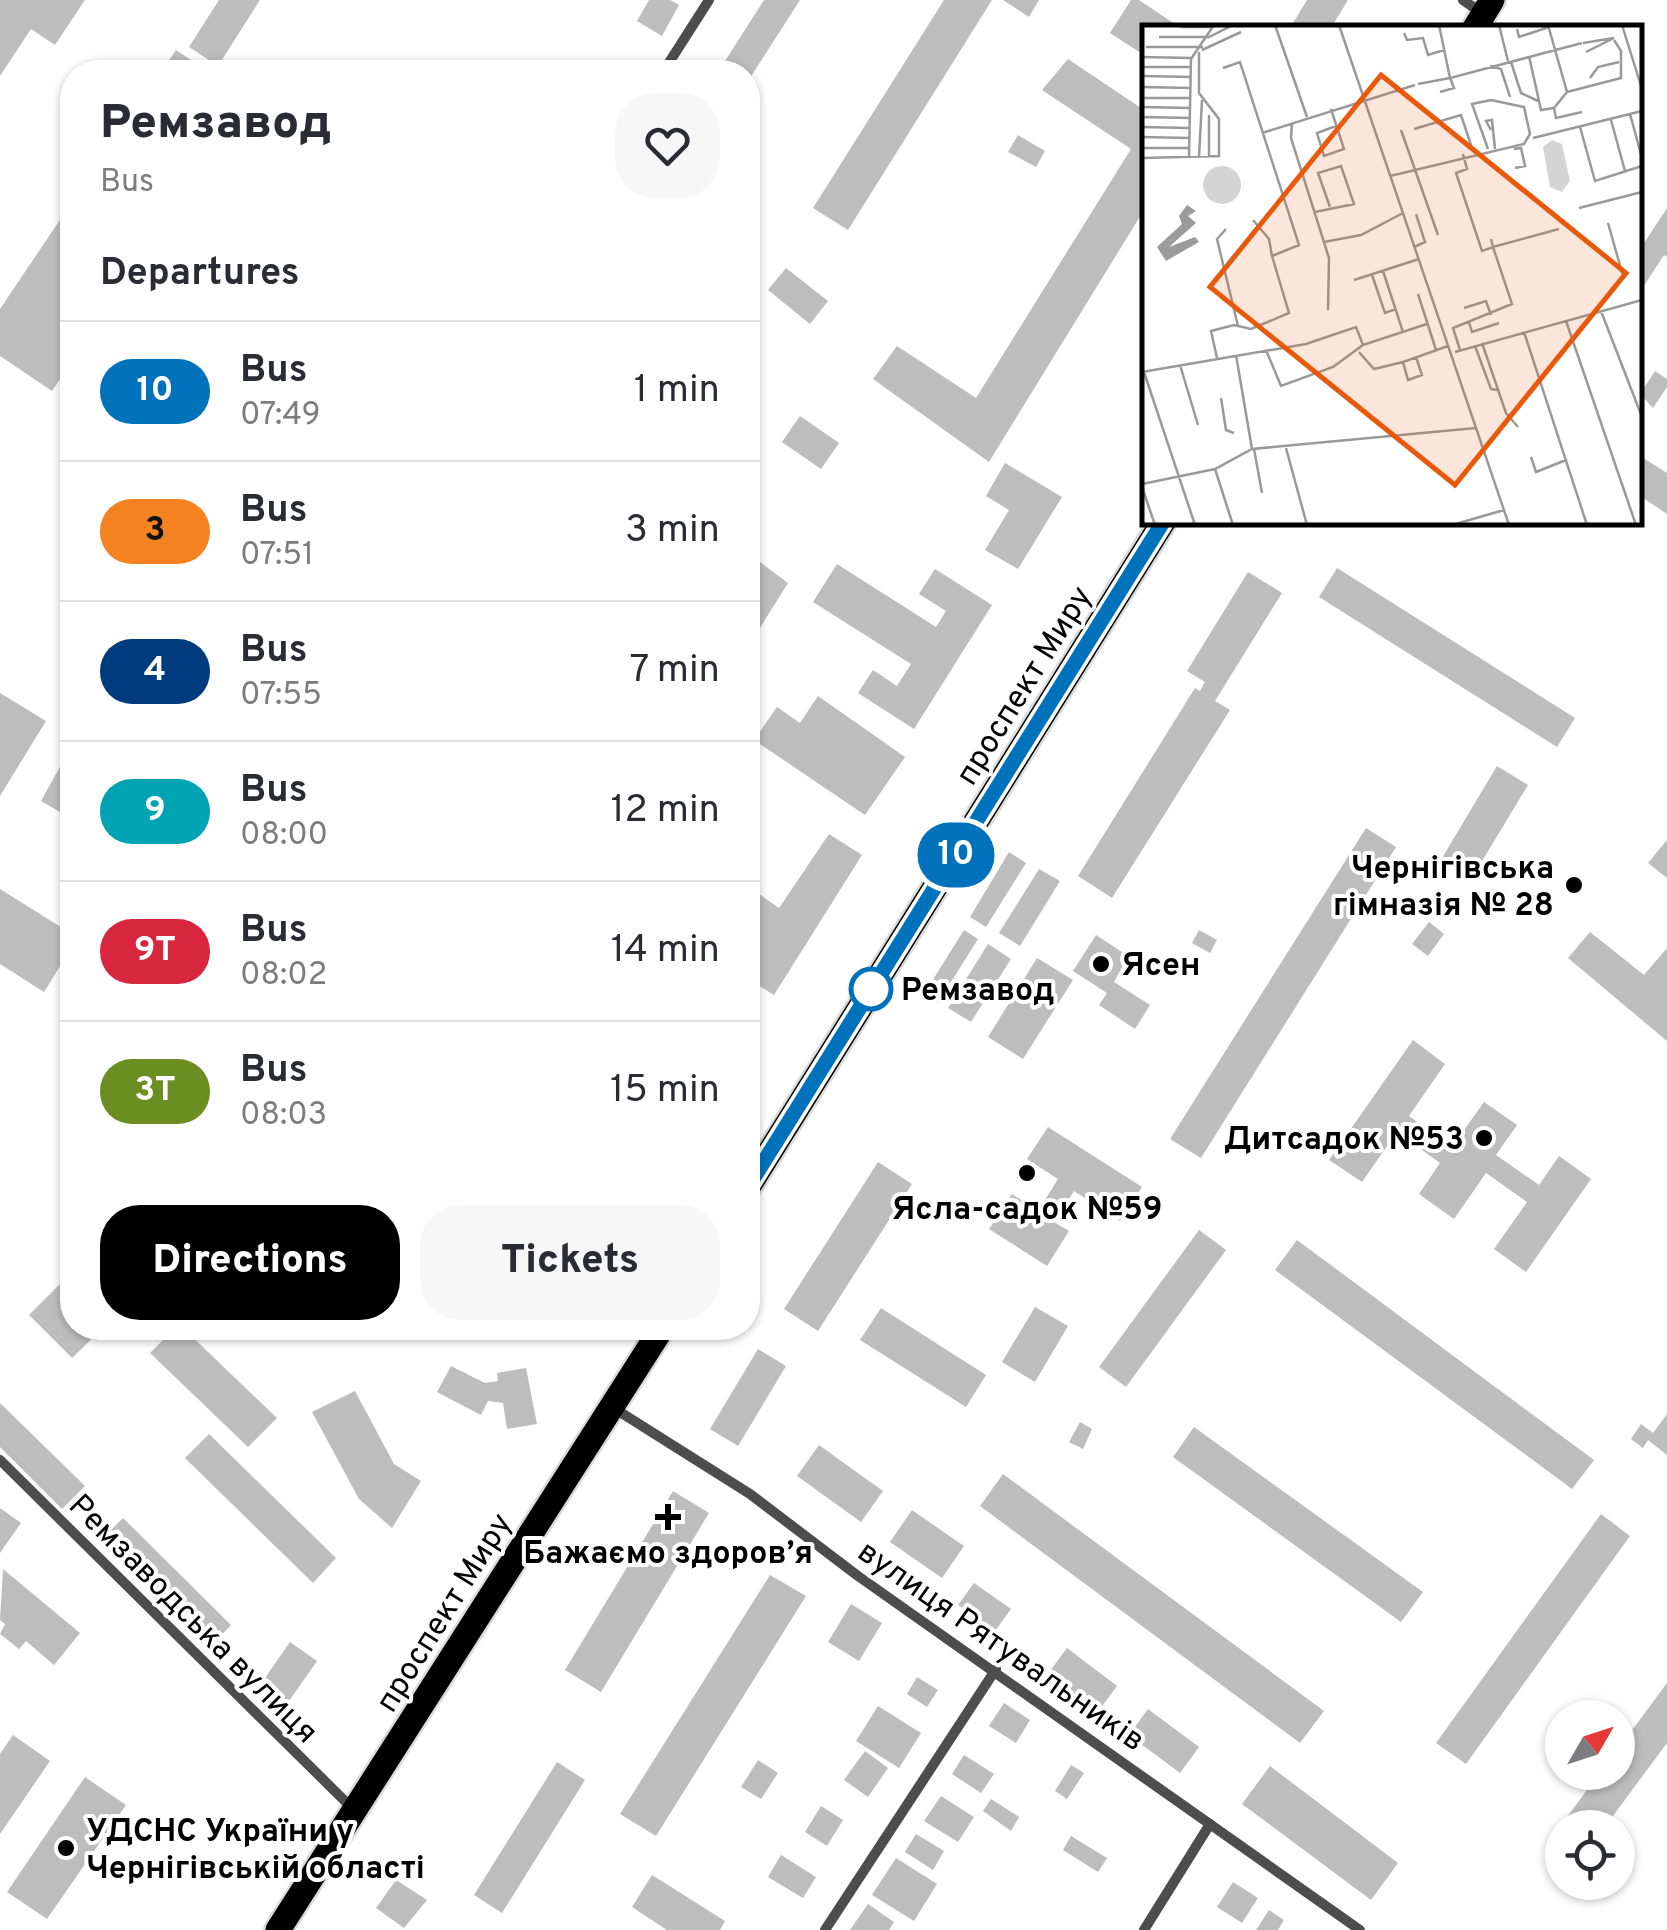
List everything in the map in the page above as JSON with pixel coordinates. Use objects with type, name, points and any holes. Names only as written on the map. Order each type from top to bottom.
[{"type":"main road","name":"проспект Миру","points":[[760,1167],[1162,525]]},
{"type":"main road","name":"проспект Миру","points":[[278,1930],[654,1340]]},
{"type":"street","points":[[671,60],[709,0]]},
{"type":"street","name":"вулиця Рятувальників","points":[[611,1406],[740,1487],[858,1576],[996,1669],[1360,1930]]},
{"type":"street","name":"Ремзаводська вулиця","points":[[0,1460],[354,1810]]},
{"type":"street","points":[[825,1930],[996,1669]]},
{"type":"street","points":[[1144,1930],[1210,1824]]},
{"type":"building","points":[[0,0],[85,0],[55,45],[31,29],[0,76]]},
{"type":"building","points":[[219,0],[260,0],[222,60],[209,60],[189,47]]},
{"type":"building","points":[[649,0],[670,0],[679,5],[662,36],[637,21]]},
{"type":"building","points":[[764,0],[800,0],[760,62],[726,60]]},
{"type":"building","points":[[944,0],[992,0],[848,230],[813,208]]},
{"type":"building","points":[[1003,0],[1039,0],[1029,17]]},
{"type":"building","points":[[1131,0],[1139,0],[1176,25],[1142,25],[1142,54],[1110,33]]},
{"type":"building","points":[[1307,0],[1348,0],[1333,25],[1292,25]]},
{"type":"building","points":[[176,50],[191,60],[169,60]]},
{"type":"building","points":[[1068,59],[1142,109],[1142,213],[989,462],[873,379],[897,346],[976,398],[1131,149],[1042,90]]},
{"type":"building","points":[[1018,135],[1045,151],[1036,167],[1008,152]]},
{"type":"building","points":[[1667,208],[1667,257],[1664,255],[1642,289],[1642,241]]},
{"type":"building","points":[[60,220],[60,379],[52,391],[0,356],[0,309]]},
{"type":"building","points":[[786,268],[828,301],[810,324],[768,290]]},
{"type":"building","points":[[1655,371],[1667,379],[1667,387],[1653,408],[1642,391]]},
{"type":"building","points":[[800,416],[839,443],[821,469],[782,442]]},
{"type":"building","points":[[1642,457],[1667,473],[1667,514],[1642,497]]},
{"type":"building","points":[[1005,463],[1062,497],[1018,569],[985,550],[1009,510],[986,496]]},
{"type":"building","points":[[760,562],[788,583],[760,628]]},
{"type":"building","points":[[837,564],[936,627],[946,611],[919,594],[935,569],[992,605],[914,729],[858,693],[873,670],[897,686],[911,664],[813,602]]},
{"type":"building","points":[[1337,568],[1575,718],[1557,747],[1319,597]]},
{"type":"building","points":[[1248,572],[1282,593],[1215,701],[1230,710],[1112,898],[1078,876],[1195,688],[1200,691],[1205,682],[1187,671]]},
{"type":"building","points":[[0,693],[46,721],[0,796]]},
{"type":"building","points":[[818,696],[905,757],[865,815],[760,744],[760,731],[777,707],[800,723]]},
{"type":"building","points":[[1497,766],[1528,785],[1473,876],[1442,858]]},
{"type":"building","points":[[60,767],[60,812],[41,801]]},
{"type":"building","points":[[1366,828],[1396,847],[1201,1158],[1170,1139]]},
{"type":"building","points":[[829,834],[862,855],[774,995],[760,986],[760,895],[779,908]]},
{"type":"building","points":[[1667,840],[1667,878],[1648,863]]},
{"type":"building","points":[[1009,852],[1026,863],[986,927],[970,917]]},
{"type":"building","points":[[1039,869],[1060,881],[1020,946],[999,933]]},
{"type":"building","points":[[0,889],[60,926],[60,966],[44,992],[0,964]]},
{"type":"building","points":[[1429,922],[1444,934],[1428,956],[1412,944]]},
{"type":"building","points":[[964,930],[978,939],[938,1003],[924,994]]},
{"type":"building","points":[[1199,930],[1217,940],[1210,953],[1192,943]]},
{"type":"building","points":[[1590,932],[1644,975],[1667,948],[1667,1041],[1568,958]]},
{"type":"building","points":[[1096,935],[1128,956],[1114,982],[1150,1005],[1135,1029],[1099,1005],[1107,993],[1073,971]]},
{"type":"building","points":[[988,944],[1011,959],[971,1022],[948,1008]]},
{"type":"building","points":[[1037,958],[1073,980],[1023,1059],[988,1037]]},
{"type":"building","points":[[1413,1040],[1445,1064],[1409,1116],[1452,1147],[1484,1102],[1517,1125],[1496,1155],[1539,1185],[1559,1156],[1591,1179],[1526,1272],[1494,1249],[1527,1202],[1486,1173],[1454,1219],[1419,1194],[1440,1163],[1397,1132],[1362,1182],[1329,1160]]},
{"type":"building","points":[[1048,1127],[1142,1187],[1120,1221],[1074,1191],[1054,1222],[1069,1231],[1047,1266],[989,1229],[1012,1194],[1038,1211],[1058,1179],[1027,1159]]},
{"type":"building","points":[[878,1162],[912,1184],[818,1331],[784,1309]]},
{"type":"building","points":[[1199,1230],[1226,1250],[1126,1387],[1099,1367]]},
{"type":"building","points":[[1297,1240],[1594,1460],[1572,1489],[1275,1270]]},
{"type":"building","points":[[60,1284],[60,1340],[91,1340],[72,1358],[29,1315]]},
{"type":"building","points":[[1035,1307],[1068,1326],[1035,1382],[1002,1362]]},
{"type":"building","points":[[881,1308],[986,1375],[966,1407],[860,1340]]},
{"type":"building","points":[[163,1340],[196,1340],[277,1418],[248,1447],[150,1353]]},
{"type":"building","points":[[758,1349],[786,1366],[738,1446],[710,1429]]},
{"type":"building","points":[[451,1366],[485,1383],[498,1381],[497,1373],[526,1368],[537,1424],[507,1429],[503,1403],[488,1401],[481,1415],[437,1392]]},
{"type":"building","points":[[355,1391],[394,1464],[421,1481],[392,1528],[359,1499],[312,1412]]},
{"type":"building","points":[[0,1403],[85,1486],[62,1509],[0,1447]]},
{"type":"building","points":[[1667,1414],[1667,1455],[1648,1440],[1643,1448],[1631,1439],[1641,1424],[1653,1433]]},
{"type":"building","points":[[1080,1422],[1092,1429],[1083,1449],[1069,1442]]},
{"type":"building","points":[[1194,1427],[1423,1592],[1401,1622],[1173,1457]]},
{"type":"building","points":[[209,1434],[336,1558],[313,1583],[185,1458]]},
{"type":"building","points":[[819,1445],[883,1491],[861,1522],[797,1476]]},
{"type":"building","points":[[1003,1474],[1324,1711],[1300,1743],[980,1506]]},
{"type":"building","points":[[673,1491],[709,1513],[601,1692],[565,1670]]},
{"type":"building","points":[[0,1508],[21,1523],[0,1553]]},
{"type":"building","points":[[912,1510],[964,1546],[942,1578],[890,1542]]},
{"type":"building","points":[[1601,1514],[1630,1536],[1466,1764],[1436,1743]]},
{"type":"building","points":[[123,1518],[231,1625],[211,1646],[102,1539]]},
{"type":"building","points":[[3,1569],[80,1633],[54,1665],[26,1641],[19,1649],[0,1634],[5,1624],[0,1620]]},
{"type":"building","points":[[770,1575],[806,1596],[656,1836],[620,1814]]},
{"type":"building","points":[[974,1583],[1011,1609],[995,1631],[958,1605]]},
{"type":"building","points":[[851,1604],[882,1623],[859,1661],[828,1642]]},
{"type":"building","points":[[290,1642],[317,1661],[287,1704],[260,1685]]},
{"type":"building","points":[[1067,1648],[1117,1686],[1097,1713],[1047,1675]]},
{"type":"building","points":[[917,1677],[938,1690],[927,1707],[907,1694]]},
{"type":"building","points":[[1667,1683],[1667,1743],[1635,1786],[1635,1726]]},
{"type":"building","points":[[1004,1703],[1030,1720],[1016,1743],[989,1726]]},
{"type":"building","points":[[878,1706],[921,1733],[899,1768],[856,1741]]},
{"type":"building","points":[[1148,1709],[1199,1747],[1180,1773],[1129,1735]]},
{"type":"building","points":[[13,1735],[50,1761],[0,1834],[0,1754]]},
{"type":"building","points":[[865,1751],[888,1768],[868,1797],[844,1780]]},
{"type":"building","points":[[964,1755],[994,1774],[981,1793],[952,1774]]},
{"type":"building","points":[[758,1760],[778,1773],[761,1799],[741,1787]]},
{"type":"building","points":[[557,1762],[585,1780],[502,1913],[474,1895]]},
{"type":"building","points":[[1071,1765],[1084,1773],[1067,1799],[1055,1791]]},
{"type":"building","points":[[1270,1766],[1398,1863],[1371,1900],[1242,1804]]},
{"type":"building","name":"УДСНС України у Чернігівській області","points":[[85,1777],[126,1805],[47,1919],[7,1892]]},
{"type":"building","points":[[1587,1790],[1632,1790],[1617,1810],[1572,1810]]},
{"type":"building","points":[[941,1796],[974,1817],[958,1842],[924,1821]]},
{"type":"building","points":[[991,1799],[1019,1817],[1011,1831],[983,1811]]},
{"type":"building","points":[[821,1806],[843,1820],[827,1846],[805,1832]]},
{"type":"building","points":[[916,1834],[944,1851],[933,1870],[905,1852]]},
{"type":"building","points":[[1071,1836],[1107,1858],[1098,1872],[1063,1850]]},
{"type":"building","points":[[781,1855],[816,1877],[803,1898],[768,1877]]},
{"type":"building","points":[[896,1858],[937,1884],[914,1921],[872,1895]]},
{"type":"building","points":[[652,1875],[725,1921],[720,1930],[667,1930],[632,1907]]},
{"type":"building","points":[[396,1880],[427,1900],[404,1928],[376,1908]]},
{"type":"building","points":[[1233,1882],[1258,1898],[1242,1923],[1217,1907]]},
{"type":"building","points":[[868,1904],[894,1922],[889,1930],[850,1930]]},
{"type":"building","points":[[1269,1910],[1284,1920],[1278,1930],[1256,1930]]},
{"type":"bus line","name":"10","points":[[760,1168],[1161,525]]},
{"type":"place","name":"Чернігівська гімназія № 28","points":[[1574,885]]},
{"type":"place","name":"Ясен","points":[[1101,964]]},
{"type":"place","name":"Ремзавод","points":[[871,989]]},
{"type":"place","name":"Дитсадок №53","points":[[1484,1138]]},
{"type":"place","name":"Ясла-садок №59","points":[[1027,1173]]},
{"type":"place","name":"Бажаємо здоров’я","points":[[668,1517]]},
{"type":"place","name":"УДСНС України у Чернігівській області","points":[[66,1848]]}]
